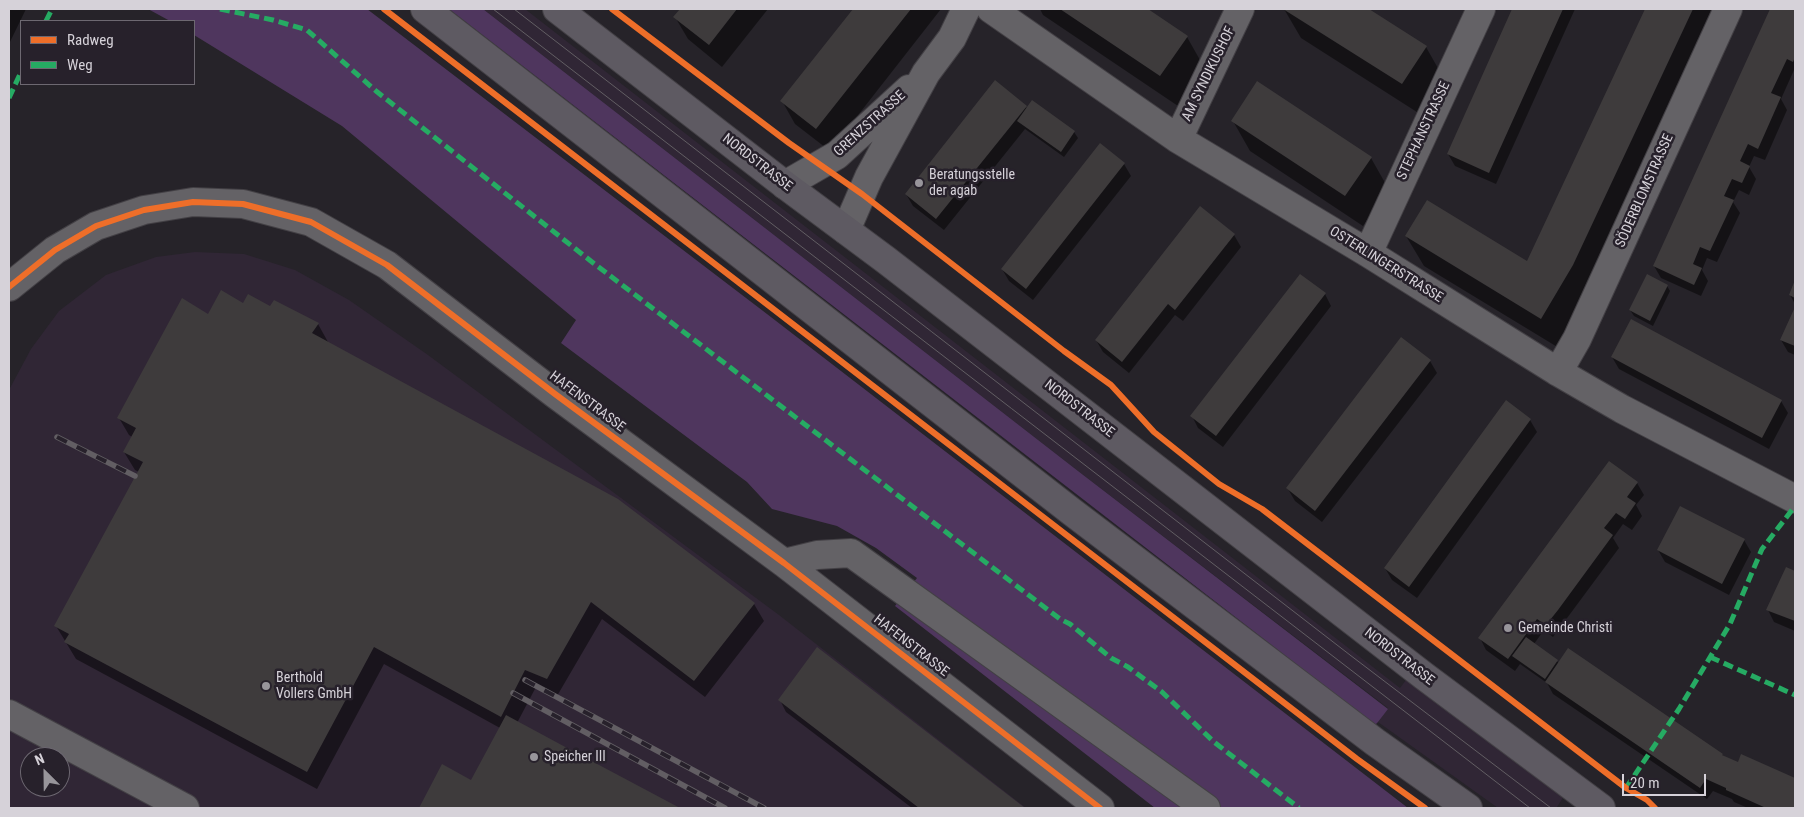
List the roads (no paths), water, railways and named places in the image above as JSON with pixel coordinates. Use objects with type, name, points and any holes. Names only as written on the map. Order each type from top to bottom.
[{"type":"main road","points":[[425,9],[1080,518],[1368,736],[1468,808]]},
{"type":"main road","name":"NORDSTRASSE","points":[[557,9],[1424,676],[1601,808]]},
{"type":"street","name":"GRENZSTRASSE","points":[[846,230],[869,177],[926,73],[952,38],[966,9]]},
{"type":"street","name":"OSTERLINGERSTRASSE","points":[[990,9],[1178,139],[1368,253],[1558,372],[1622,409],[1795,499]]},
{"type":"street","name":"AM SYNDIKUSHOF","points":[[1178,139],[1240,9]]},
{"type":"street","name":"STEPHANSTRASSE","points":[[1368,253],[1481,9]]},
{"type":"street","name":"SÖDERBLOMSTRASSE","points":[[1558,372],[1578,339],[1728,9]]},
{"type":"street","name":"GRENZSTRASSE","points":[[785,185],[838,155],[926,73]]},
{"type":"street","name":"HAFENSTRASSE","points":[[10,288],[55,250],[96,226],[144,210],[193,202],[243,204],[311,222],[387,266],[784,562],[1100,808]]},
{"type":"street","points":[[784,562],[817,554],[851,553],[1206,808]]},
{"type":"street","points":[[13,725],[186,808]]},
{"type":"tram line","points":[[493,9],[1530,808]]},
{"type":"tram line","points":[[514,9],[1551,808]]},
{"type":"railway","points":[[57,437],[135,476]]},
{"type":"railway","points":[[525,680],[764,808]]},
{"type":"railway","points":[[513,693],[725,808]]},
{"type":"place","name":"Beratungsstelle der agab","points":[[919,183]]},
{"type":"place","name":"Gemeinde Christi","points":[[1508,628]]},
{"type":"place","name":"Berthold Vollers GmbH","points":[[266,686]]},
{"type":"place","name":"Speicher III","points":[[534,757]]}]
